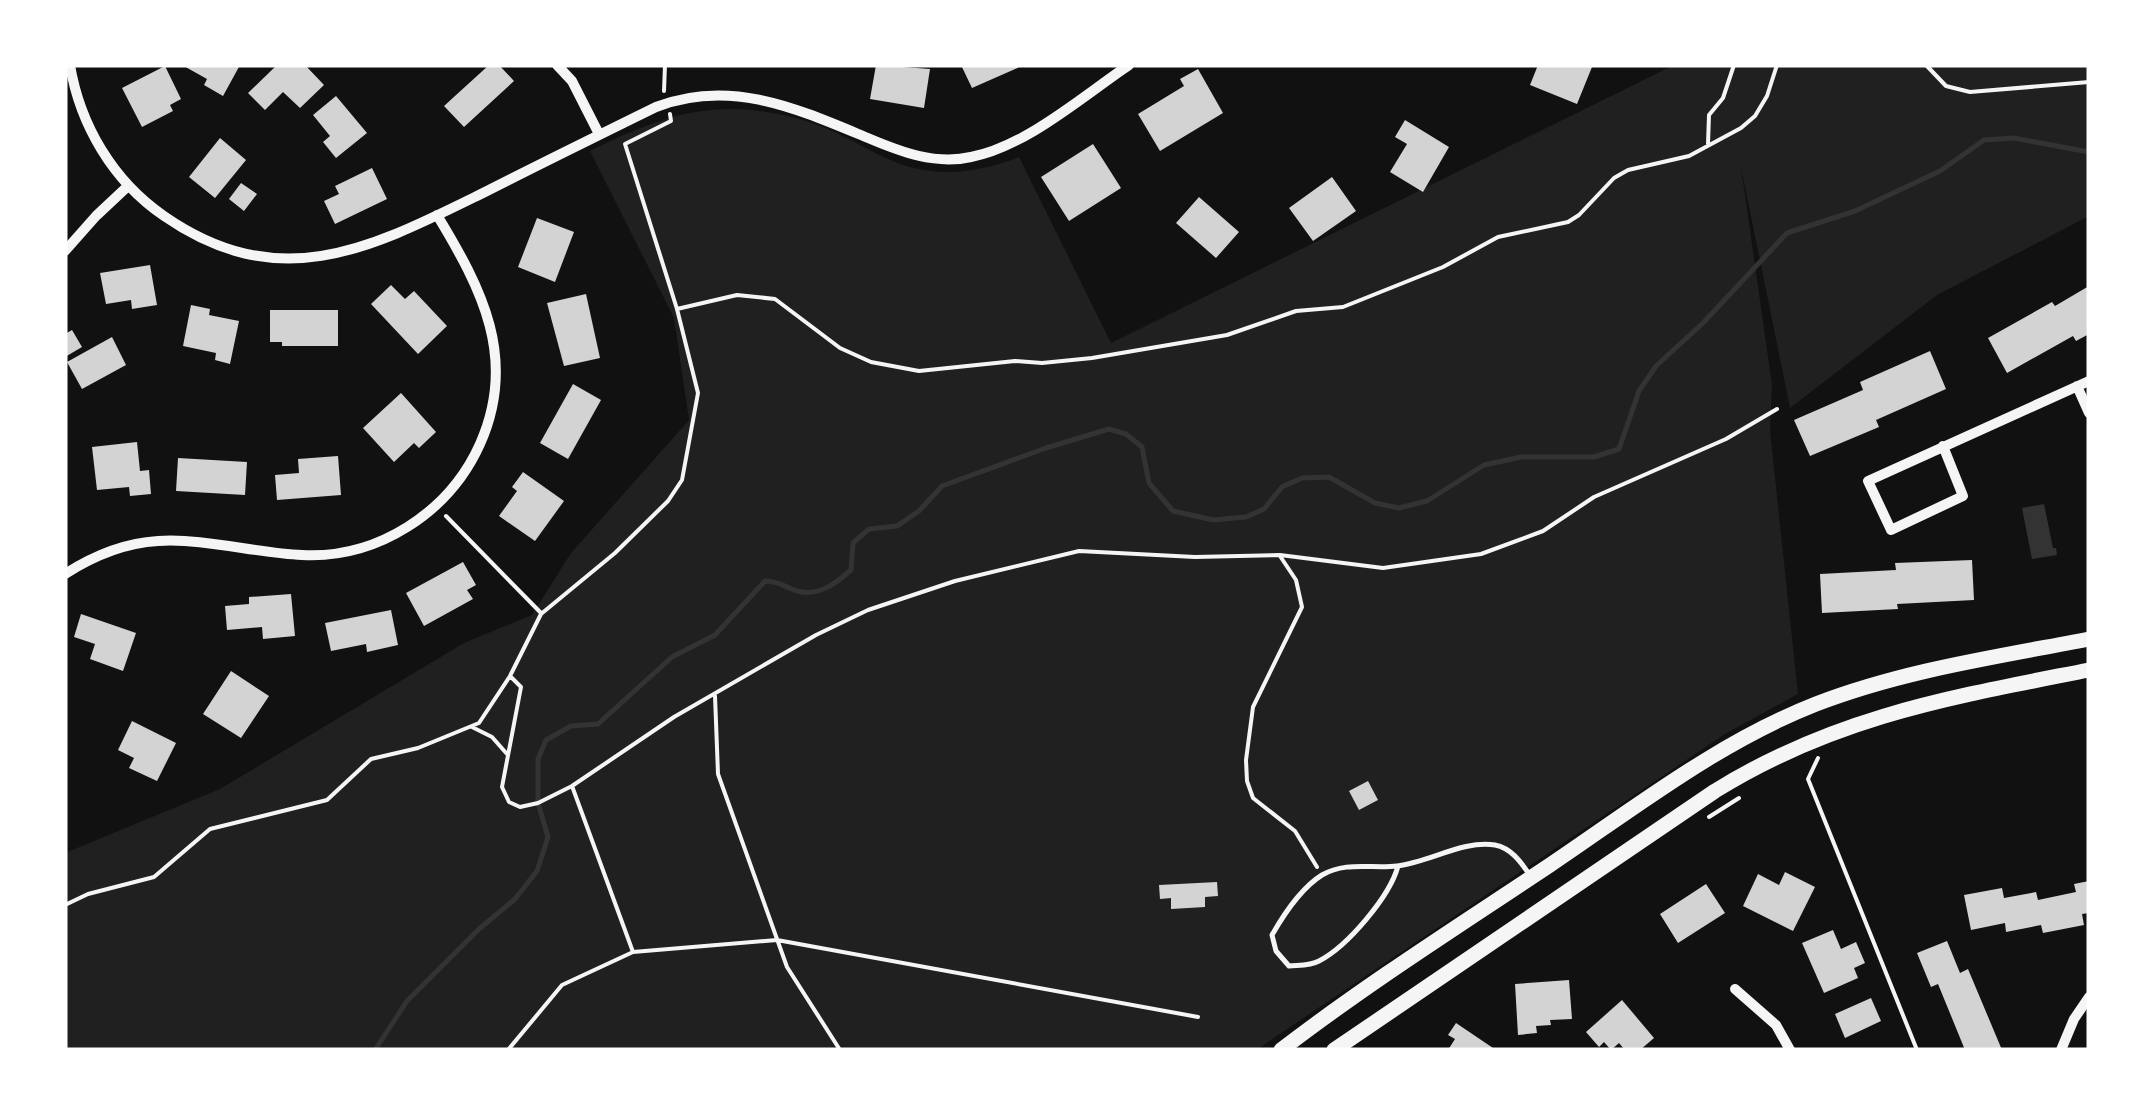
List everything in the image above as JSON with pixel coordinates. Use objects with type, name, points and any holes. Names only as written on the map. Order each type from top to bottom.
[{"type":"main road","points":[[1281,1050],[1722,749],[1812,706],[1868,686],[1921,671],[2089,639]]},
{"type":"main road","points":[[1334,1050],[1715,791],[1775,757],[1850,725],[1898,710],[2089,670]]},
{"type":"street","points":[[70,65],[89,126],[128,186],[149,206],[195,235],[242,252],[274,258],[331,256],[365,248],[599,134],[665,104],[694,96],[755,97],[788,105],[918,156],[968,158],[1013,143],[1129,65]]},
{"type":"street","points":[[557,65],[572,81],[599,134]]},
{"type":"street","points":[[65,251],[128,186]]},
{"type":"street","points":[[65,574],[108,552],[162,541],[304,556],[334,554],[390,537],[436,506],[474,458],[494,400],[496,370],[494,342],[482,296],[436,215]]},
{"type":"street","points":[[1943,446],[1963,496],[1891,530],[1868,480],[1943,446],[2089,381]]},
{"type":"street","points":[[2077,386],[2089,413]]},
{"type":"street","points":[[1735,989],[1776,1026],[1790,1050]]},
{"type":"street","points":[[2061,1050],[2089,997]]},
{"type":"lane","points":[[1398,866],[1393,886],[1373,912],[1322,960],[1288,966],[1276,951],[1272,934],[1283,916],[1322,875],[1360,864],[1398,866],[1477,844],[1500,845],[1518,858],[1531,878]]},
{"type":"path","points":[[662,88],[666,65]]},
{"type":"path","points":[[1708,146],[1710,114],[1723,98],[1734,65]]},
{"type":"path","points":[[677,309],[737,295],[774,299],[840,348],[872,362],[919,371],[1015,360],[1042,363],[1227,336],[1296,311],[1344,307],[1442,266],[1498,237],[1568,222],[1580,215],[1614,178],[1628,170],[1689,156],[1729,136],[1755,116],[1767,96],[1777,65]]},
{"type":"path","points":[[1926,65],[1935,77],[1956,91],[2089,82]]},
{"type":"path","points":[[65,904],[154,877],[210,829],[327,800],[371,760],[418,748],[472,727],[490,712],[541,614],[648,523],[682,480],[698,394],[677,309],[626,144]]},
{"type":"path","points":[[510,676],[521,688],[502,787],[509,802],[520,807],[538,803],[572,786],[740,677],[868,610],[1001,568],[1078,551],[1195,557],[1280,555],[1383,568],[1481,554],[1542,531],[1594,497],[1726,439],[1777,408]]},
{"type":"path","points":[[436,506],[541,614]]},
{"type":"path","points":[[1280,555],[1296,580],[1302,608],[1253,707],[1246,781],[1253,798],[1295,831],[1322,875]]},
{"type":"path","points":[[716,696],[718,774],[787,967],[840,1050]]},
{"type":"path","points":[[472,727],[492,737],[507,754]]},
{"type":"path","points":[[1806,762],[1819,756],[1808,779],[1917,1050]]},
{"type":"path","points":[[572,786],[633,952]]},
{"type":"path","points":[[1698,824],[1746,794]]},
{"type":"path","points":[[508,1050],[562,985],[633,952],[777,940],[1198,1017]]},
{"type":"shaded area","points":[[1674,65],[2089,65],[2089,216],[1937,295],[1790,408],[1741,167],[1772,385],[1770,431],[1798,694],[1725,734],[1256,1050],[65,1050],[65,853],[220,789],[464,643],[532,615],[571,553],[689,420],[674,318],[590,151],[668,119],[718,110],[744,110],[814,123],[886,158],[919,169],[969,170],[1019,157],[1111,343]]},
{"type":"shaded area","points":[[2044,504],[2057,555],[2032,559],[2022,508]]},
{"type":"building","points":[[182,65],[240,65],[223,96],[204,85],[207,79]]},
{"type":"building","points":[[277,65],[305,65],[324,85],[300,108],[283,92],[265,110],[248,93]]},
{"type":"building","points":[[489,65],[499,65],[514,81],[464,127],[444,106]]},
{"type":"building","points":[[876,65],[930,69],[924,108],[870,99]]},
{"type":"building","points":[[961,65],[1024,65],[972,88]]},
{"type":"building","points":[[1538,65],[1592,67],[1577,104],[1530,85]]},
{"type":"building","points":[[165,66],[181,99],[170,105],[173,111],[142,127],[122,88]]},
{"type":"building","points":[[1198,69],[1223,113],[1160,151],[1138,114],[1184,86],[1180,79]]},
{"type":"building","points":[[336,96],[367,133],[336,158],[323,142],[330,136],[313,115]]},
{"type":"building","points":[[1405,120],[1449,147],[1423,192],[1390,172],[1407,144],[1395,137]]},
{"type":"building","points":[[220,138],[246,160],[215,198],[189,177]]},
{"type":"building","points":[[1093,144],[1121,188],[1069,221],[1041,177]]},
{"type":"building","points":[[372,168],[387,199],[335,224],[324,201],[339,194],[335,186]]},
{"type":"building","points":[[1332,177],[1356,211],[1313,241],[1289,208]]},
{"type":"building","points":[[241,183],[257,194],[244,211],[229,199]]},
{"type":"building","points":[[1199,197],[1239,232],[1216,258],[1176,223]]},
{"type":"building","points":[[537,218],[574,232],[555,282],[518,267]]},
{"type":"building","points":[[150,265],[157,305],[132,309],[131,300],[106,304],[100,273]]},
{"type":"building","points":[[391,285],[405,299],[414,291],[447,326],[418,354],[371,304]]},
{"type":"building","points":[[2089,286],[2089,334],[2076,341],[2073,336],[2007,373],[1988,338]]},
{"type":"building","points":[[586,294],[600,358],[564,366],[547,303]]},
{"type":"building","points":[[191,305],[210,309],[209,315],[239,321],[230,364],[215,360],[216,353],[183,346]]},
{"type":"building","points":[[270,310],[338,310],[338,346],[282,346],[282,342],[270,342]]},
{"type":"building","points":[[72,330],[82,347],[65,357],[65,334]]},
{"type":"building","points":[[112,337],[126,365],[82,389],[67,362]]},
{"type":"building","points":[[1930,351],[1946,389],[1876,420],[1879,427],[1810,456],[1794,420],[1863,390],[1860,382]]},
{"type":"building","points":[[573,384],[601,400],[568,459],[540,443]]},
{"type":"building","points":[[401,393],[436,432],[419,448],[414,443],[394,462],[363,428]]},
{"type":"building","points":[[137,442],[140,471],[149,470],[151,494],[130,496],[129,487],[97,490],[92,447]]},
{"type":"building","points":[[338,456],[341,495],[277,500],[275,475],[299,473],[298,459]]},
{"type":"building","points":[[178,458],[247,462],[245,495],[176,491]]},
{"type":"building","points":[[523,472],[564,501],[535,541],[499,516],[517,491],[512,487]]},
{"type":"building","points":[[1972,560],[1974,600],[1822,613],[1820,574],[1896,570],[1895,563]]},
{"type":"building","points":[[463,562],[476,585],[467,590],[473,599],[424,626],[406,593]]},
{"type":"building","points":[[291,594],[295,636],[263,639],[262,627],[227,630],[225,606],[249,604],[249,597]]},
{"type":"building","points":[[391,610],[398,645],[367,652],[366,644],[331,651],[325,623]]},
{"type":"building","points":[[81,614],[136,633],[123,671],[90,659],[95,644],[74,637]]},
{"type":"building","points":[[231,671],[269,696],[241,738],[203,714]]},
{"type":"building","points":[[132,721],[176,743],[157,781],[129,768],[134,758],[118,750]]},
{"type":"building","points":[[1368,781],[1378,800],[1359,810],[1349,791]]},
{"type":"building","points":[[1785,872],[1815,887],[1793,931],[1743,906],[1758,874],[1779,885]]},
{"type":"building","points":[[2089,881],[2089,913],[2082,914],[2084,925],[2043,933],[2041,925],[2006,932],[2005,923],[1971,930],[1964,895],[2002,888],[2004,898],[2036,892],[2038,900],[2076,892],[2074,884]]},
{"type":"building","points":[[1217,882],[1218,896],[1205,897],[1205,907],[1171,909],[1171,898],[1160,899],[1159,885]]},
{"type":"building","points":[[1706,884],[1725,913],[1678,943],[1660,914]]},
{"type":"building","points":[[1833,930],[1841,949],[1856,942],[1865,963],[1854,968],[1858,978],[1824,993],[1802,943]]},
{"type":"building","points":[[1947,941],[1960,973],[1968,969],[2002,1050],[1965,1050],[1938,984],[1931,987],[1917,953]]},
{"type":"building","points":[[1569,980],[1572,1019],[1550,1020],[1551,1025],[1536,1026],[1537,1033],[1518,1035],[1515,984]]},
{"type":"building","points":[[1871,998],[1881,1021],[1845,1038],[1835,1014]]},
{"type":"building","points":[[1622,1000],[1654,1038],[1640,1050],[1625,1050],[1619,1043],[1611,1050],[1604,1042],[1599,1047],[1586,1032]]},
{"type":"building","points":[[1456,1023],[1496,1050],[1448,1050],[1455,1039],[1448,1035]]},
{"type":"waterway","points":[[375,1050],[407,1001],[515,899],[537,871],[548,837],[538,803],[538,759],[546,740],[571,726],[598,724],[672,657],[715,635],[765,581],[805,592],[833,584],[851,570],[853,543],[869,529],[897,526],[919,511],[942,486],[1109,429],[1126,434],[1142,447],[1149,483],[1173,511],[1213,520],[1246,517],[1264,509],[1282,487],[1302,478],[1329,477],[1375,503],[1399,508],[1427,501],[1484,465],[1521,457],[1594,457],[1619,449],[1639,391],[1656,366],[1703,323],[1787,233],[1855,211],[1940,171],[1984,140],[2014,138],[2089,152]]}]
